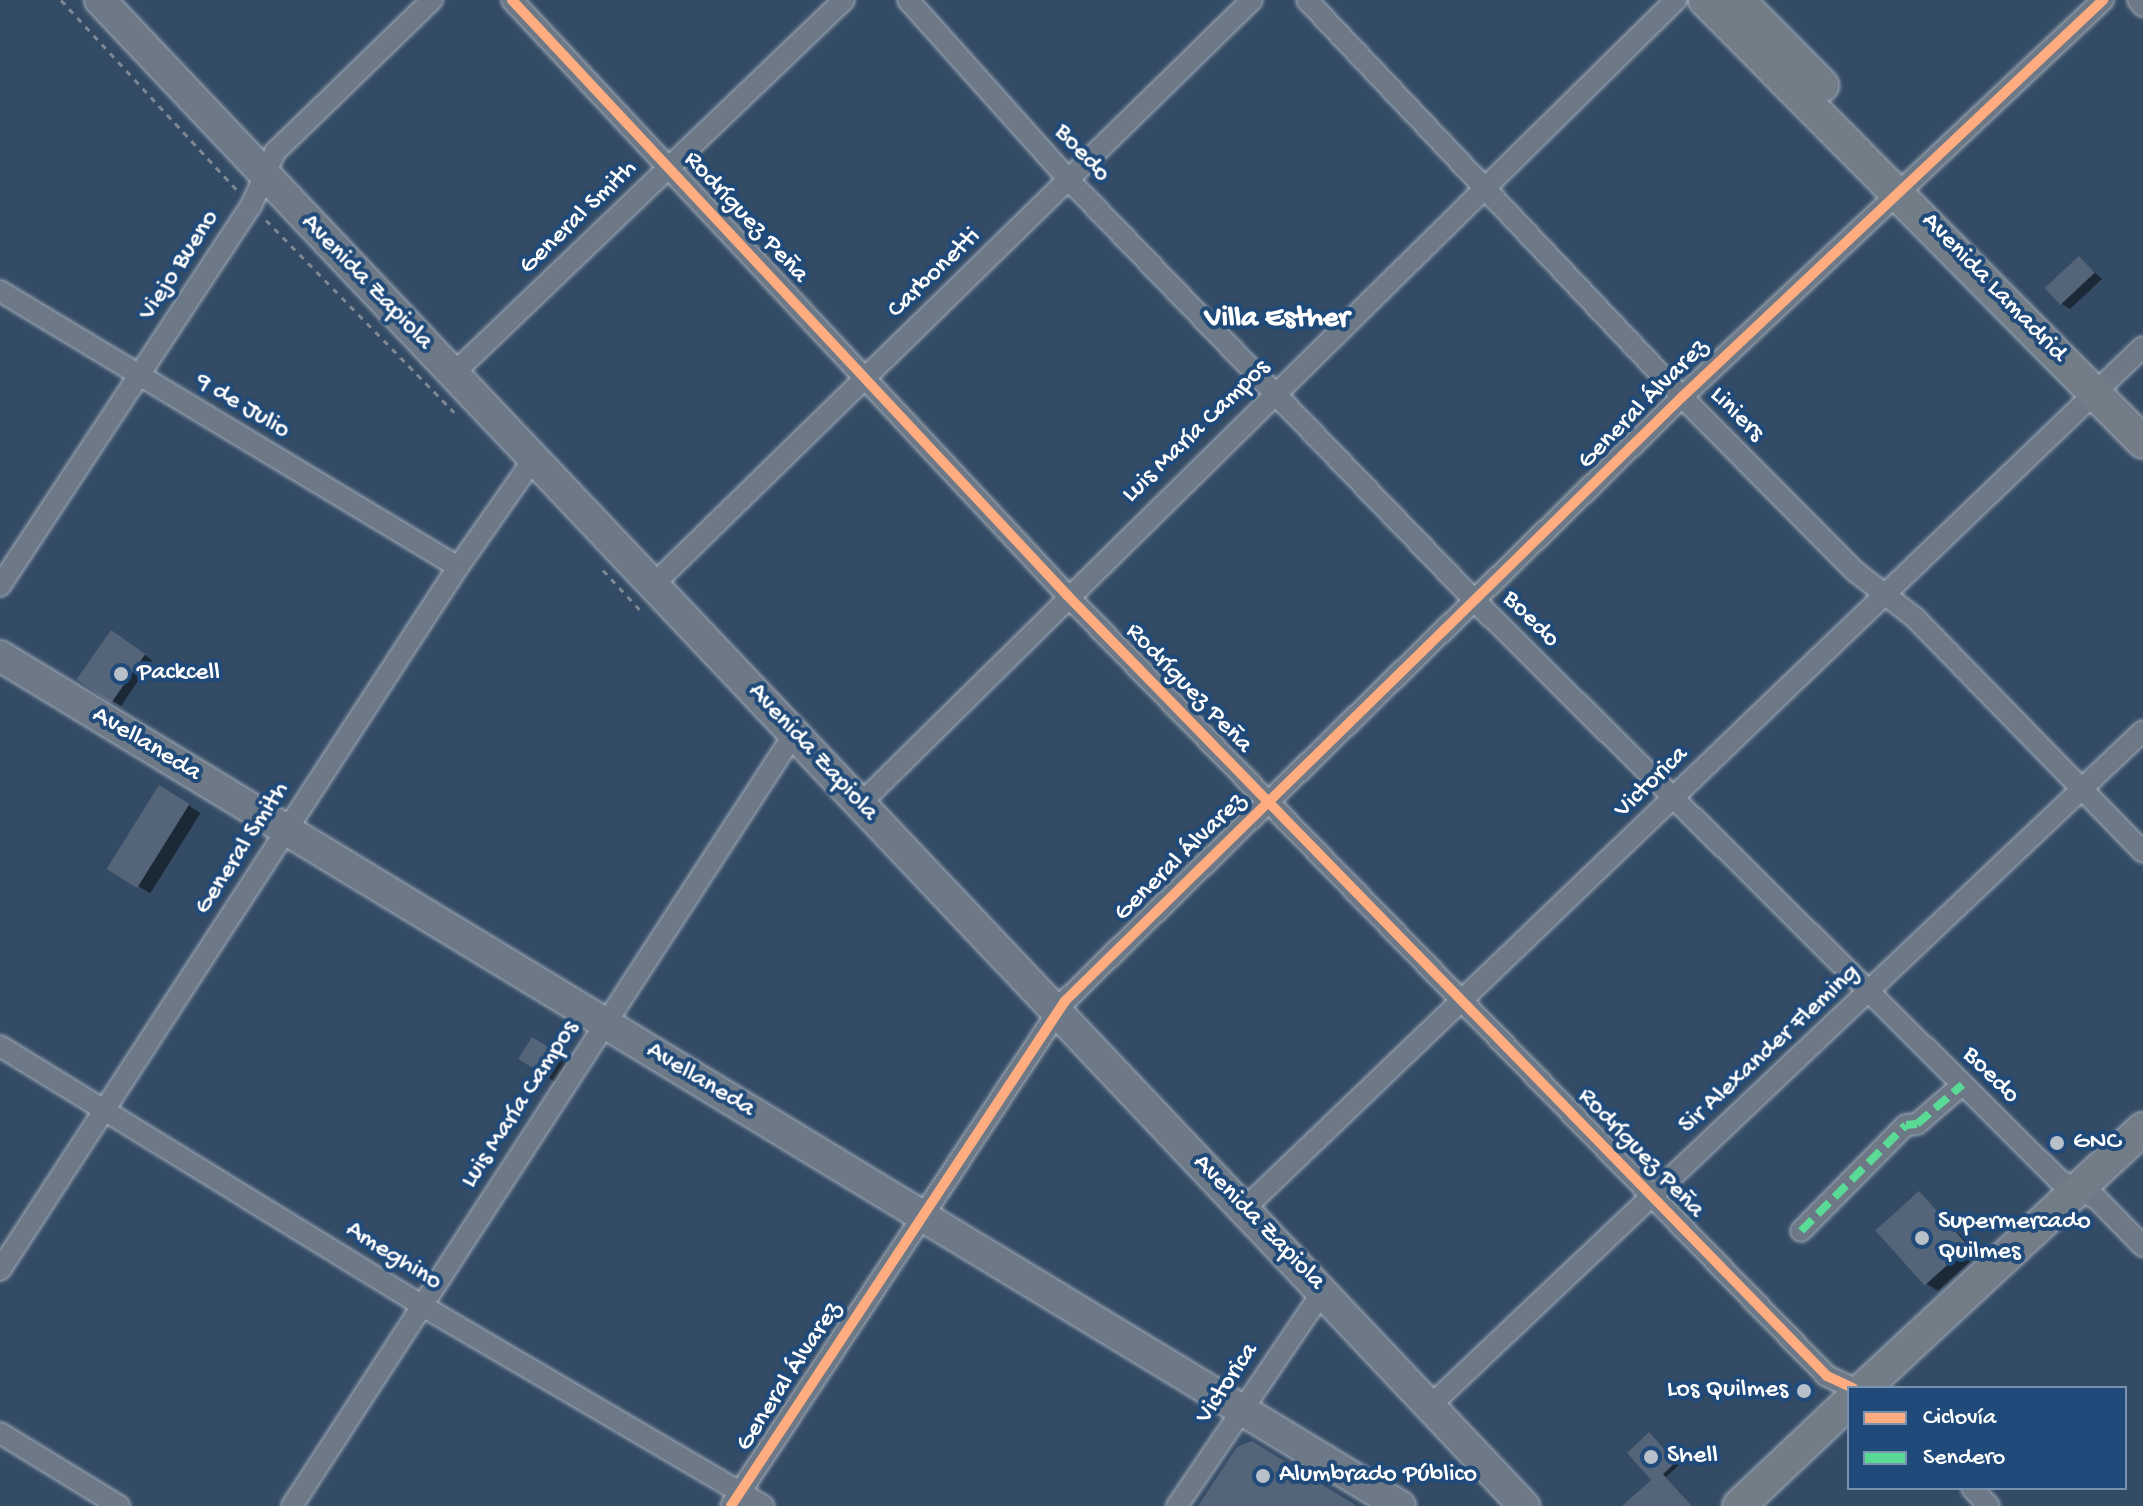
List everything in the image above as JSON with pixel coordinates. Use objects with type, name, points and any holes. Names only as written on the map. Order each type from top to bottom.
[{"type":"main road","name":"Avenida Zapiola","points":[[100,0],[533,460],[647,598],[794,734],[1524,1506]]},
{"type":"main road","name":"Avenida Lamadrid","points":[[1705,0],[1906,184]]},
{"type":"main road","name":"Avenida Lamadrid","points":[[1738,0],[1906,184],[2101,385],[2143,442]]},
{"type":"main road","name":"Avenida Lamadrid","points":[[2101,385],[2143,413]]},
{"type":"main road","name":"Avellaneda","points":[[0,656],[1400,1506]]},
{"type":"main road","points":[[1866,1386],[2143,1129]]},
{"type":"main road","points":[[1739,1506],[1847,1404]]},
{"type":"street","name":"Viejo Bueno","points":[[0,586],[251,206],[281,144],[432,0]]},
{"type":"street","name":"Rodríguez Peña","points":[[512,0],[1067,595],[1651,1199],[1827,1376],[1849,1386]]},
{"type":"street","name":"General Smith","points":[[453,374],[844,0]]},
{"type":"street","name":"Boedo","points":[[908,0],[1070,181],[1477,603],[2059,1180],[2097,1199],[2143,1246]]},
{"type":"street","name":"Carbonetti","points":[[647,598],[864,379],[1252,0]]},
{"type":"street","name":"Liniers","points":[[1307,0],[1682,397],[1885,595],[1915,618],[2143,852]]},
{"type":"street","name":"Luis María Campos","points":[[860,804],[1067,595],[1676,0]]},
{"type":"street","name":"General Álvarez","points":[[736,1499],[1057,1010],[1477,603],[1682,397],[2103,0]]},
{"type":"street","points":[[2138,0],[2143,6]]},
{"type":"street","name":"9 de Julio","points":[[0,291],[458,567]]},
{"type":"street","name":"Victorica","points":[[1244,1209],[1463,1003],[2143,347]]},
{"type":"street","name":"General Smith","points":[[0,1270],[458,567],[533,460]]},
{"type":"street","name":"Sir Alexander Fleming","points":[[1431,1405],[2143,731]]},
{"type":"street","name":"Luis María Campos","points":[[292,1506],[794,734]]},
{"type":"street","name":"Ameghino","points":[[0,1046],[736,1499],[763,1506]]},
{"type":"street","points":[[1801,1231],[1906,1125],[1917,1124],[1962,1085]]},
{"type":"street","name":"Victorica","points":[[1177,1506],[1323,1291]]},
{"type":"street","points":[[0,1433],[119,1506]]},
{"type":"street","points":[[1974,1490],[1989,1506]]},
{"type":"path","points":[[61,0],[251,206],[465,422]]},
{"type":"path","points":[[598,564],[647,598]]},
{"type":"building","points":[[2079,256],[2095,273],[2060,305],[2045,288]]},
{"type":"building","points":[[111,630],[145,654],[111,703],[77,679]]},
{"type":"building","points":[[159,785],[190,804],[137,888],[107,869]]},
{"type":"building","points":[[532,1037],[563,1056],[549,1078],[518,1059]]},
{"type":"building","name":"Supermercado Quilmes","points":[[1919,1191],[1969,1246],[1925,1285],[1875,1230]]},
{"type":"building","points":[[1649,1432],[1676,1462],[1663,1474],[1692,1506],[1622,1506],[1651,1480],[1627,1453]]},
{"type":"building","name":"Alumbrado Público","points":[[1252,1441],[1357,1506],[1198,1506],[1237,1447]]},
{"type":"marked path","points":[[1801,1231],[1906,1125],[1917,1124],[1962,1085]]},
{"type":"cycle path","points":[[512,0],[1067,595],[1827,1376],[1849,1386]]},
{"type":"cycle path","points":[[731,1506],[1065,1001],[1682,397],[2103,0]]},
{"type":"place","name":"Packcell","points":[[121,674]]},
{"type":"place","name":"GNC","points":[[2057,1143]]},
{"type":"place","name":"Supermercado Quilmes","points":[[1922,1238]]},
{"type":"place","name":"Los Quilmes","points":[[1804,1391]]},
{"type":"place","name":"Shell","points":[[1651,1457]]},
{"type":"place","name":"Alumbrado Público","points":[[1263,1476]]},
{"type":"district","name":"Villa Esther","points":[[1277,320]]}]
